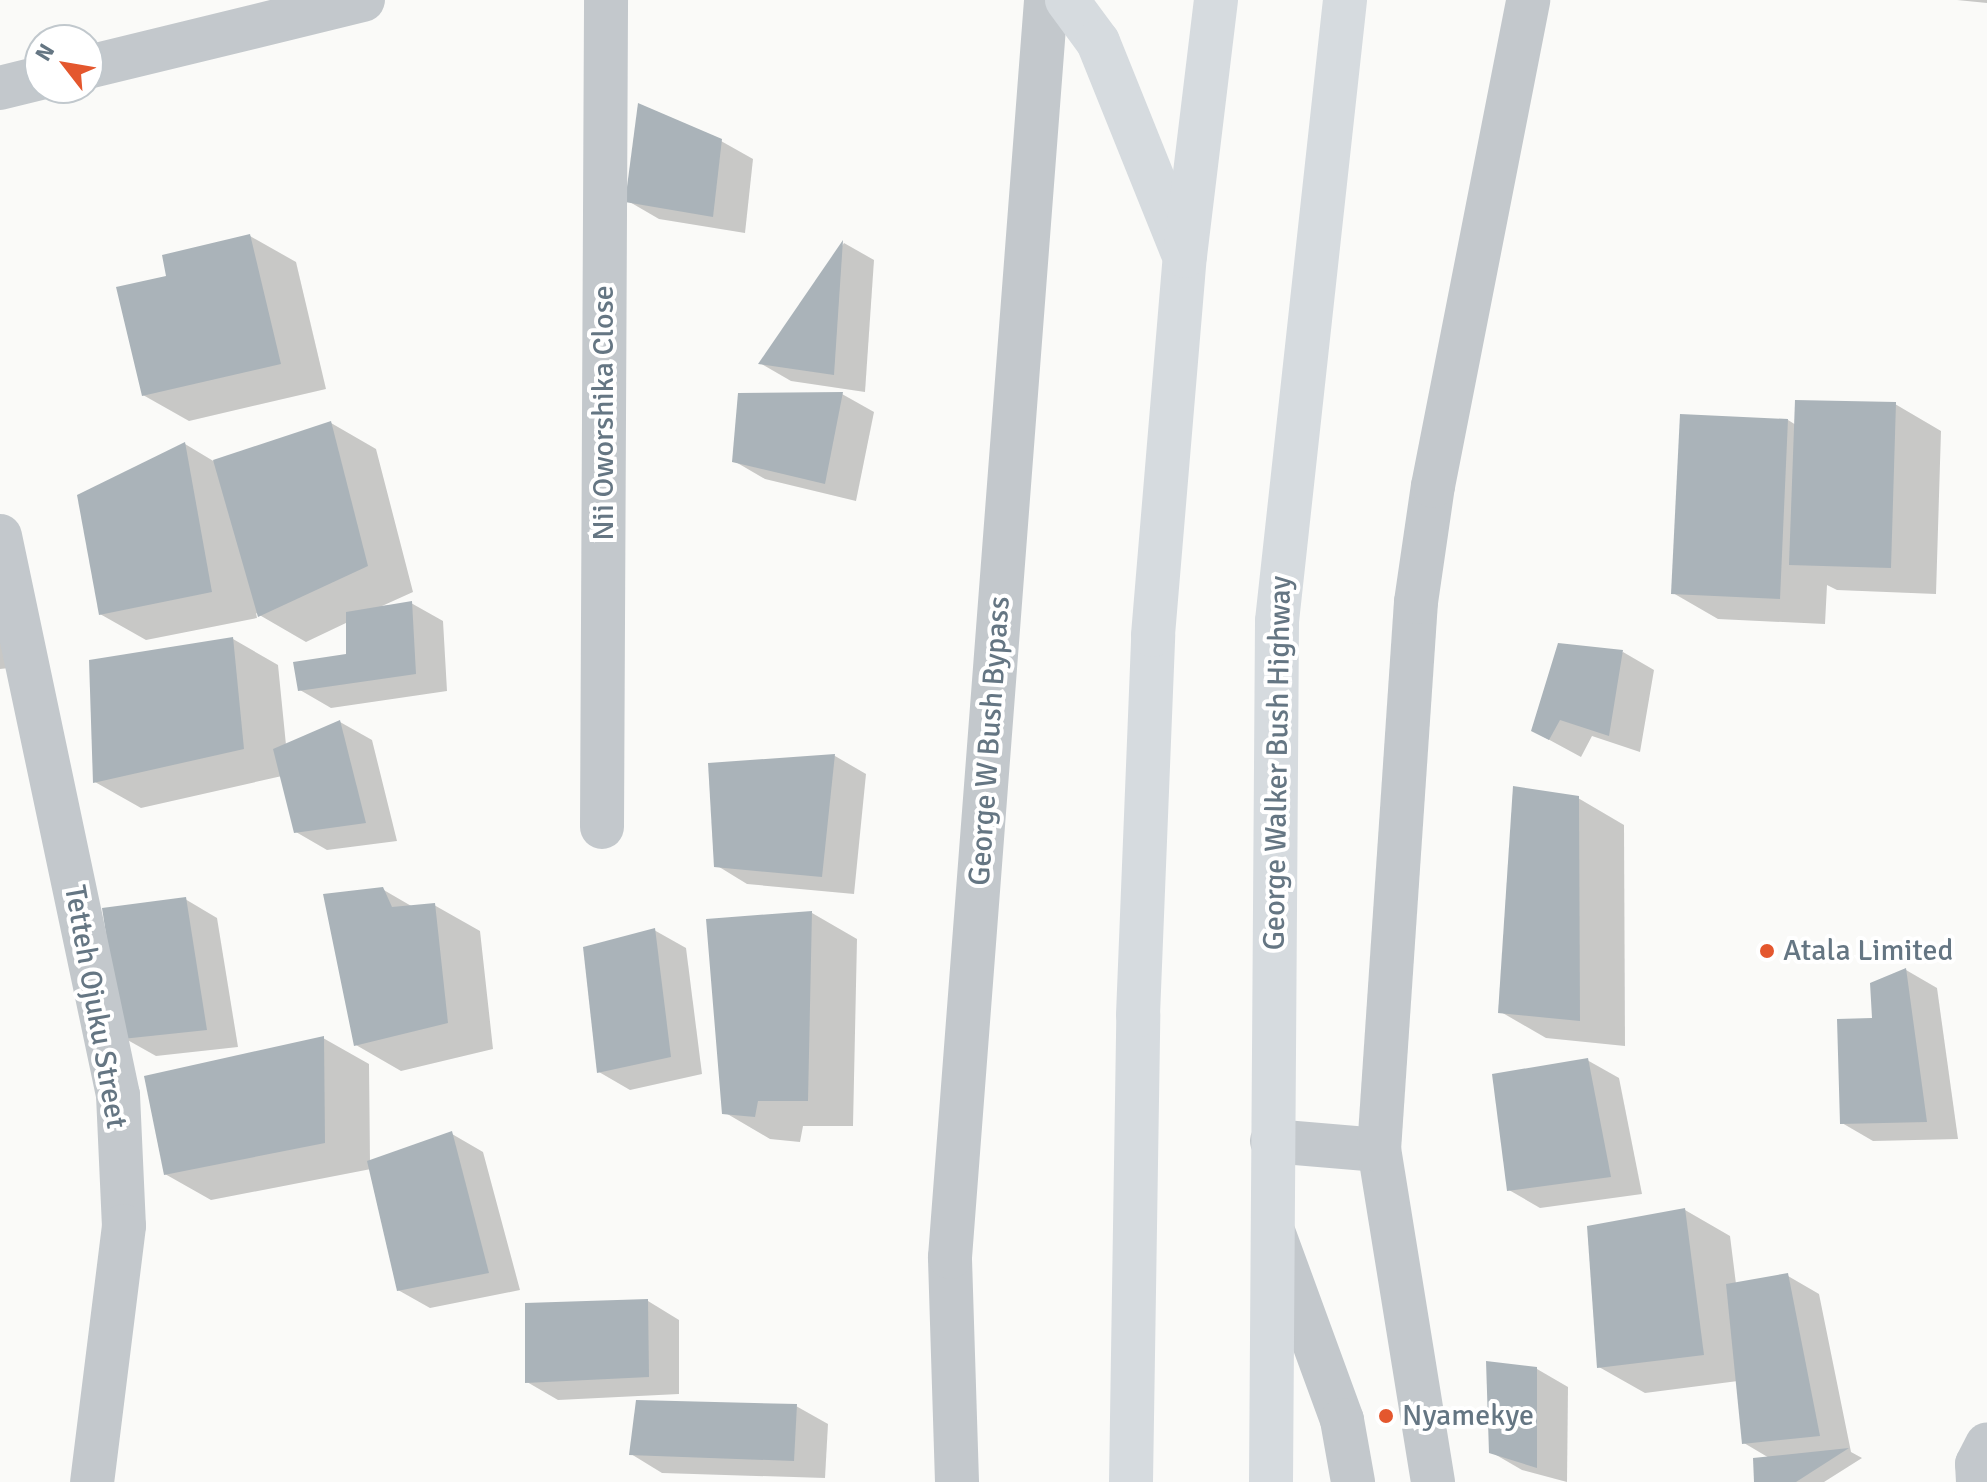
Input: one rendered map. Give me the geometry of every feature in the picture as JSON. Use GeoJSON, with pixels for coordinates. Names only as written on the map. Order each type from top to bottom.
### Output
{"type":"FeatureCollection","features":[{"type":"Feature","properties":{"kind":"highway"},"geometry":{"type":"LineString","coordinates":[[1067,0],[1098,42],[1185,256]]}},
{"type":"Feature","properties":{"kind":"highway"},"geometry":{"type":"LineString","coordinates":[[1131,1482],[1138,1015],[1152,667],[1185,256],[1216,0]]}},
{"type":"Feature","properties":{"kind":"highway","name":"George Walker Bush Highway"},"geometry":{"type":"LineString","coordinates":[[1271,1482],[1277,621],[1345,0]]}},
{"type":"Feature","properties":{"kind":"street"},"geometry":{"type":"LineString","coordinates":[[104,63],[363,0]]}},
{"type":"Feature","properties":{"kind":"street","name":"Nii Oworshika Close"},"geometry":{"type":"LineString","coordinates":[[602,827],[606,0]]}},
{"type":"Feature","properties":{"kind":"street","name":"George W Bush Bypass"},"geometry":{"type":"LineString","coordinates":[[957,1482],[950,1257],[1046,0]]}},
{"type":"Feature","properties":{"kind":"street"},"geometry":{"type":"LineString","coordinates":[[1433,1482],[1379,1150],[1416,602],[1433,486],[1528,0]]}},
{"type":"Feature","properties":{"kind":"street"},"geometry":{"type":"LineString","coordinates":[[0,88],[24,82]]}},
{"type":"Feature","properties":{"kind":"street","name":"Tetteh Ojuku Street"},"geometry":{"type":"LineString","coordinates":[[0,536],[118,1095],[124,1226],[92,1482]]}},
{"type":"Feature","properties":{"kind":"street"},"geometry":{"type":"LineString","coordinates":[[1272,1141],[1379,1150]]}},
{"type":"Feature","properties":{"kind":"street"},"geometry":{"type":"LineString","coordinates":[[1271,1228],[1342,1420],[1353,1482]]}},
{"type":"Feature","properties":{"kind":"street"},"geometry":{"type":"LineString","coordinates":[[1978,1482],[1977,1464],[1987,1444]]}},
{"type":"Feature","properties":{"kind":"building"},"geometry":{"type":"Polygon","coordinates":[[[638,103],[722,139],[713,217],[625,202],[638,103]]]}},
{"type":"Feature","properties":{"kind":"building"},"geometry":{"type":"Polygon","coordinates":[[[250,234],[281,364],[142,396],[116,287],[166,276],[162,255],[250,234]]]}},
{"type":"Feature","properties":{"kind":"building"},"geometry":{"type":"Polygon","coordinates":[[[843,240],[834,375],[758,364],[843,240]]]}},
{"type":"Feature","properties":{"kind":"building"},"geometry":{"type":"Polygon","coordinates":[[[843,392],[825,484],[732,462],[738,393],[843,392]]]}},
{"type":"Feature","properties":{"kind":"building"},"geometry":{"type":"Polygon","coordinates":[[[1795,400],[1896,402],[1891,568],[1789,565],[1795,400]]]}},
{"type":"Feature","properties":{"kind":"building"},"geometry":{"type":"Polygon","coordinates":[[[1680,414],[1788,419],[1780,599],[1671,594],[1680,414]]]}},
{"type":"Feature","properties":{"kind":"building"},"geometry":{"type":"Polygon","coordinates":[[[331,421],[368,566],[258,617],[213,460],[331,421]]]}},
{"type":"Feature","properties":{"kind":"building"},"geometry":{"type":"Polygon","coordinates":[[[185,442],[212,592],[99,615],[77,495],[185,442]]]}},
{"type":"Feature","properties":{"kind":"building"},"geometry":{"type":"Polygon","coordinates":[[[412,601],[416,674],[298,691],[293,662],[346,654],[346,612],[412,601]]]}},
{"type":"Feature","properties":{"kind":"building"},"geometry":{"type":"Polygon","coordinates":[[[233,637],[244,749],[93,783],[89,660],[233,637]]]}},
{"type":"Feature","properties":{"kind":"building"},"geometry":{"type":"Polygon","coordinates":[[[1558,643],[1623,650],[1609,736],[1560,720],[1549,740],[1531,731],[1558,643]]]}},
{"type":"Feature","properties":{"kind":"building"},"geometry":{"type":"Polygon","coordinates":[[[340,720],[366,823],[294,833],[273,749],[340,720]]]}},
{"type":"Feature","properties":{"kind":"building"},"geometry":{"type":"Polygon","coordinates":[[[835,754],[822,877],[714,867],[708,763],[835,754]]]}},
{"type":"Feature","properties":{"kind":"building"},"geometry":{"type":"Polygon","coordinates":[[[1513,786],[1579,796],[1580,1021],[1498,1013],[1513,786]]]}},
{"type":"Feature","properties":{"kind":"building"},"geometry":{"type":"Polygon","coordinates":[[[383,887],[392,907],[435,903],[448,1023],[354,1046],[323,894],[383,887]]]}},
{"type":"Feature","properties":{"kind":"building"},"geometry":{"type":"Polygon","coordinates":[[[186,897],[207,1030],[122,1039],[102,908],[186,897]]]}},
{"type":"Feature","properties":{"kind":"building"},"geometry":{"type":"Polygon","coordinates":[[[812,911],[808,1101],[758,1101],[755,1117],[722,1114],[706,919],[812,911]]]}},
{"type":"Feature","properties":{"kind":"building"},"geometry":{"type":"Polygon","coordinates":[[[655,928],[671,1057],[597,1073],[583,947],[655,928]]]}},
{"type":"Feature","properties":{"kind":"building"},"geometry":{"type":"Polygon","coordinates":[[[1906,968],[1927,1122],[1840,1124],[1837,1019],[1872,1018],[1870,983],[1906,968]]]}},
{"type":"Feature","properties":{"kind":"building"},"geometry":{"type":"Polygon","coordinates":[[[324,1036],[325,1143],[164,1175],[144,1076],[324,1036]]]}},
{"type":"Feature","properties":{"kind":"building"},"geometry":{"type":"Polygon","coordinates":[[[1588,1058],[1611,1177],[1507,1191],[1492,1074],[1588,1058]]]}},
{"type":"Feature","properties":{"kind":"building"},"geometry":{"type":"Polygon","coordinates":[[[452,1131],[489,1273],[397,1291],[367,1161],[452,1131]]]}},
{"type":"Feature","properties":{"kind":"building"},"geometry":{"type":"Polygon","coordinates":[[[1685,1208],[1704,1355],[1597,1368],[1587,1226],[1685,1208]]]}},
{"type":"Feature","properties":{"kind":"building"},"geometry":{"type":"Polygon","coordinates":[[[1788,1273],[1820,1436],[1742,1444],[1726,1284],[1788,1273]]]}},
{"type":"Feature","properties":{"kind":"building"},"geometry":{"type":"Polygon","coordinates":[[[648,1299],[649,1377],[525,1383],[525,1303],[648,1299]]]}},
{"type":"Feature","properties":{"kind":"building"},"geometry":{"type":"Polygon","coordinates":[[[1486,1361],[1537,1367],[1537,1468],[1489,1453],[1486,1361]]]}},
{"type":"Feature","properties":{"kind":"building"},"geometry":{"type":"Polygon","coordinates":[[[636,1400],[797,1404],[794,1461],[629,1455],[636,1400]]]}},
{"type":"Feature","properties":{"kind":"building"},"geometry":{"type":"Polygon","coordinates":[[[1849,1448],[1796,1482],[1754,1482],[1753,1458],[1849,1448]]]}},
{"type":"Feature","properties":{"kind":"place","name":"Atala Limited"},"geometry":{"type":"Point","coordinates":[1767,951]}},
{"type":"Feature","properties":{"kind":"place","name":"Nyamekye"},"geometry":{"type":"Point","coordinates":[1386,1416]}}]}
